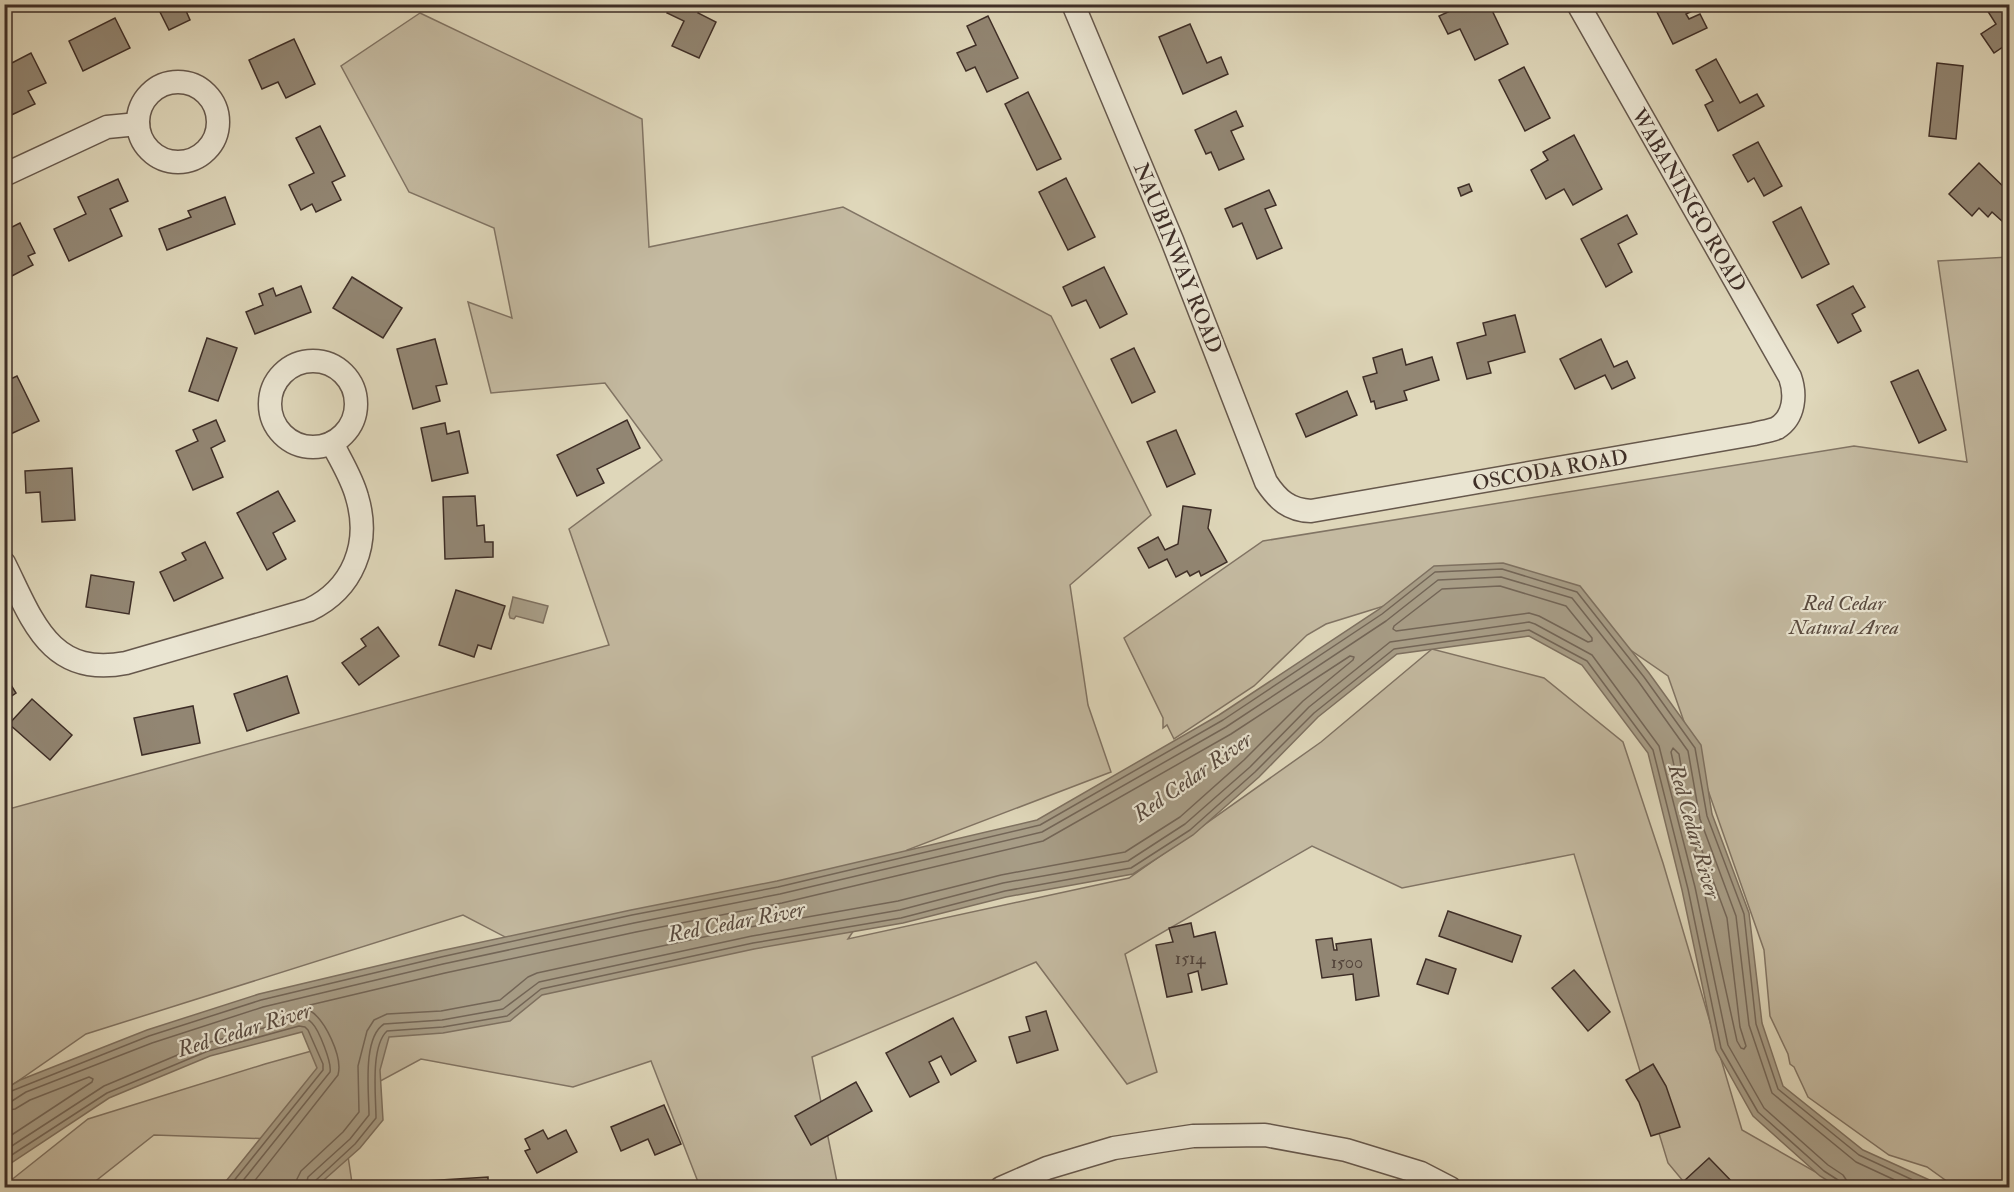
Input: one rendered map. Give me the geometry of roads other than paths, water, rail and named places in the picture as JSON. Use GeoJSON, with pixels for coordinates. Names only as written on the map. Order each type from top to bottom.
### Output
{"type":"FeatureCollection","features":[{"type":"Feature","properties":{"kind":"street","name":"NAUBINWAY ROAD"},"geometry":{"type":"LineString","coordinates":[[1073,4],[1172,240],[1266,482],[1275,495],[1288,506]]}},
{"type":"Feature","properties":{"kind":"street","name":"WABANINGO ROAD"},"geometry":{"type":"LineString","coordinates":[[1578,4],[1790,376],[1794,387],[1794,398]]}},
{"type":"Feature","properties":{"kind":"street"},"geometry":{"type":"LineString","coordinates":[[4,175],[107,127],[138,124]]}},
{"type":"Feature","properties":{"kind":"street","name":"OSCODA ROAD"},"geometry":{"type":"LineString","coordinates":[[1288,506],[1311,511],[1754,434],[1777,427],[1784,422],[1790,413],[1794,398]]}},
{"type":"Feature","properties":{"kind":"street"},"geometry":{"type":"LineString","coordinates":[[4,562],[40,634],[61,653],[75,660],[97,666],[126,663],[309,610],[329,599],[345,582],[355,562],[362,536],[357,498],[351,480],[332,443]]}},
{"type":"Feature","properties":{"kind":"street"},"geometry":{"type":"LineString","coordinates":[[1001,1188],[1047,1168],[1114,1148],[1193,1136],[1265,1135],[1346,1150],[1421,1173],[1450,1188]]}},
{"type":"Feature","properties":{"kind":"water","name":"Red Cedar River"},"geometry":{"type":"Polygon","coordinates":[[[1503,563],[1580,586],[1649,673],[1701,745],[1712,814],[1749,913],[1762,1023],[1783,1086],[1863,1150],[1945,1187],[1838,1187],[1820,1176],[1753,1116],[1716,1050],[1682,890],[1648,753],[1582,665],[1529,636],[1397,654],[1318,717],[1259,777],[1193,835],[1133,874],[1006,897],[903,923],[754,949],[542,995],[510,1021],[443,1033],[389,1037],[380,1070],[383,1120],[360,1148],[316,1187],[223,1188],[222,1186],[317,1068],[302,1032],[210,1056],[109,1098],[5,1167],[5,1089],[20,1080],[147,1030],[259,994],[440,951],[777,881],[1037,820],[1219,715],[1378,610],[1434,566],[1503,563]]]}},
{"type":"Feature","properties":{"kind":"water"},"geometry":{"type":"Polygon","coordinates":[[[513,597],[548,606],[543,623],[516,616],[514,619],[510,618],[513,597]]]}},
{"type":"Feature","properties":{"kind":"park label","name":"Red Cedar Natural Area"},"geometry":{"type":"Point","coordinates":[1844,615]}}]}
